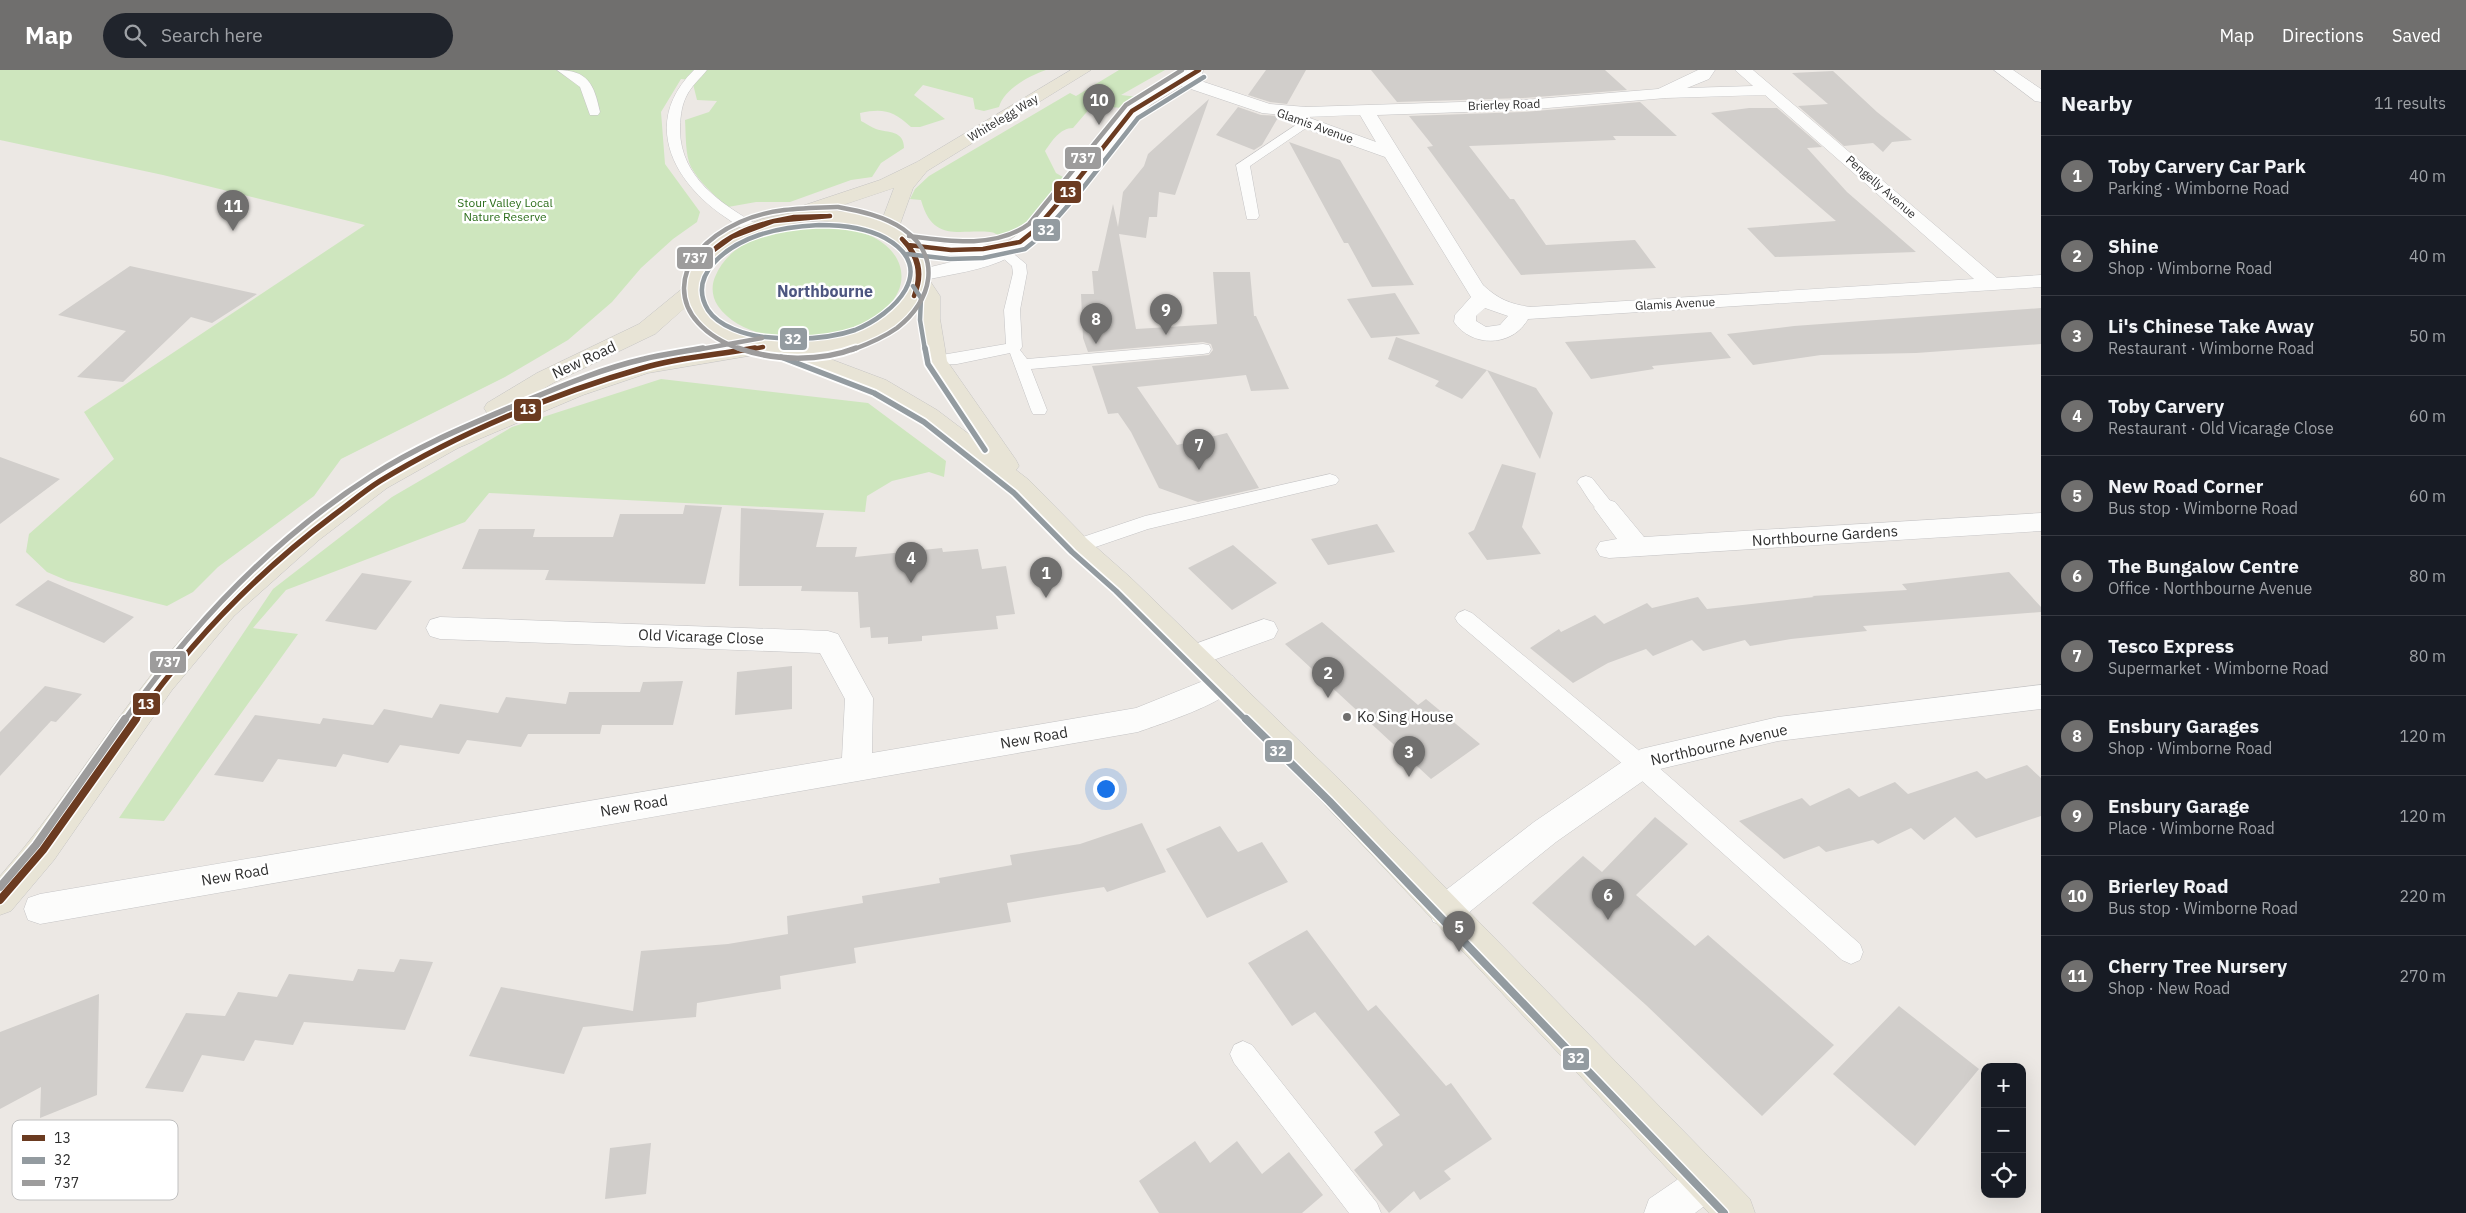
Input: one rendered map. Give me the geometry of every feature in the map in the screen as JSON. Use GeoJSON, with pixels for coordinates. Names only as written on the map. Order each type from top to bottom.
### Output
{"type":"FeatureCollection","features":[{"type":"Feature","properties":{"kind":"main road","name":"Whitelegg Way"},"geometry":{"type":"LineString","coordinates":[[779,219],[887,184],[923,166],[1083,70]]}},
{"type":"Feature","properties":{"kind":"main road","name":"Whitelegg Way"},"geometry":{"type":"LineString","coordinates":[[888,230],[904,187],[923,166]]}},
{"type":"Feature","properties":{"kind":"main road"},"geometry":{"type":"LineString","coordinates":[[1020,486],[936,361],[929,319],[930,296],[921,278],[915,254],[908,244],[888,230],[865,221],[837,216],[808,215],[779,219],[751,228],[726,240],[707,255],[695,273],[691,292],[697,310],[712,326],[734,339],[774,348],[878,385],[929,415],[1020,486],[1078,546],[1223,684],[1335,796],[1736,1213]]}},
{"type":"Feature","properties":{"kind":"main road"},"geometry":{"type":"LineString","coordinates":[[774,348],[812,348],[839,344],[865,335],[886,324],[904,311],[915,296],[921,278]]}},
{"type":"Feature","properties":{"kind":"main road","name":"New Road"},"geometry":{"type":"LineString","coordinates":[[450,442],[485,414],[545,378],[647,330],[691,292]]}},
{"type":"Feature","properties":{"kind":"main road","name":"New Road"},"geometry":{"type":"LineString","coordinates":[[0,900],[43,850],[162,682],[225,609],[310,533],[378,482],[450,442],[574,390],[645,367],[774,348]]}},
{"type":"Feature","properties":{"kind":"street"},"geometry":{"type":"LineString","coordinates":[[921,278],[1012,247],[1035,230],[1072,187],[1132,111],[1199,70]]}},
{"type":"Feature","properties":{"kind":"street","name":"Brierley Road"},"geometry":{"type":"LineString","coordinates":[[1180,80],[1268,109],[1306,112],[1523,105],[1661,94],[1703,74],[1707,70]]}},
{"type":"Feature","properties":{"kind":"street","name":"Pengelly Avenue"},"geometry":{"type":"LineString","coordinates":[[1744,70],[1993,285]]}},
{"type":"Feature","properties":{"kind":"street"},"geometry":{"type":"LineString","coordinates":[[2002,70],[2041,97]]}},
{"type":"Feature","properties":{"kind":"street"},"geometry":{"type":"LineString","coordinates":[[1661,94],[1769,90]]}},
{"type":"Feature","properties":{"kind":"street","name":"Glamis Avenue"},"geometry":{"type":"LineString","coordinates":[[1268,109],[1390,153]]}},
{"type":"Feature","properties":{"kind":"street","name":"Glamis Avenue"},"geometry":{"type":"LineString","coordinates":[[1365,109],[1390,153],[1475,288],[1493,305],[1506,311],[1521,312],[2041,281]]}},
{"type":"Feature","properties":{"kind":"street"},"geometry":{"type":"LineString","coordinates":[[908,244],[951,250],[1012,247]]}},
{"type":"Feature","properties":{"kind":"street"},"geometry":{"type":"LineString","coordinates":[[1483,297],[1466,315],[1466,322],[1476,332],[1492,334],[1502,332],[1513,326],[1521,312]]}},
{"type":"Feature","properties":{"kind":"street"},"geometry":{"type":"LineString","coordinates":[[1606,508],[1637,547]]}},
{"type":"Feature","properties":{"kind":"street","name":"Northbourne Gardens"},"geometry":{"type":"LineString","coordinates":[[1609,549],[2041,522]]}},
{"type":"Feature","properties":{"kind":"street","name":"Old Vicarage Close"},"geometry":{"type":"LineString","coordinates":[[440,628],[828,642],[859,698],[857,768]]}},
{"type":"Feature","properties":{"kind":"street"},"geometry":{"type":"LineString","coordinates":[[1194,656],[1264,630]]}},
{"type":"Feature","properties":{"kind":"street","name":"New Road"},"geometry":{"type":"LineString","coordinates":[[40,909],[1138,720],[1193,700],[1223,684]]}},
{"type":"Feature","properties":{"kind":"street","name":"Northbourne Avenue"},"geometry":{"type":"LineString","coordinates":[[1445,911],[1545,832],[1652,758],[1778,729],[2041,696]]}},
{"type":"Feature","properties":{"kind":"street"},"geometry":{"type":"LineString","coordinates":[[1663,1213],[1706,1182]]}},
{"type":"Feature","properties":{"kind":"lane"},"geometry":{"type":"LineString","coordinates":[[563,70],[580,76],[590,93],[594,112]]}},
{"type":"Feature","properties":{"kind":"lane"},"geometry":{"type":"LineString","coordinates":[[701,70],[691,80],[676,106],[675,149],[687,176],[725,212],[751,228]]}},
{"type":"Feature","properties":{"kind":"lane"},"geometry":{"type":"LineString","coordinates":[[1252,216],[1243,165],[1305,123]]}},
{"type":"Feature","properties":{"kind":"lane"},"geometry":{"type":"LineString","coordinates":[[1012,247],[1019,264],[1020,273],[1012,310],[1014,347],[1040,410]]}},
{"type":"Feature","properties":{"kind":"lane"},"geometry":{"type":"LineString","coordinates":[[936,361],[957,359],[1014,347]]}},
{"type":"Feature","properties":{"kind":"lane"},"geometry":{"type":"LineString","coordinates":[[1021,365],[1203,350]]}},
{"type":"Feature","properties":{"kind":"lane"},"geometry":{"type":"LineString","coordinates":[[1078,546],[1145,523],[1330,480]]}},
{"type":"Feature","properties":{"kind":"lane"},"geometry":{"type":"LineString","coordinates":[[1586,482],[1606,508]]}},
{"type":"Feature","properties":{"kind":"lane"},"geometry":{"type":"LineString","coordinates":[[1465,618],[1640,765],[1851,952]]}},
{"type":"Feature","properties":{"kind":"lane"},"geometry":{"type":"LineString","coordinates":[[1242,1054],[1367,1213]]}},
{"type":"Feature","properties":{"kind":"green space","name":"Stour Valley Local Nature Reserve"},"geometry":{"type":"Polygon","coordinates":[[[0,70],[1046,70],[1018,84],[1006,94],[999,107],[984,111],[975,109],[973,98],[923,85],[914,95],[945,119],[920,127],[911,127],[899,117],[888,112],[860,113],[861,121],[876,129],[898,135],[903,142],[904,148],[881,163],[872,177],[851,180],[790,202],[756,202],[728,207],[698,178],[691,167],[687,151],[685,120],[709,112],[717,101],[697,100],[692,80],[681,79],[661,112],[665,164],[700,212],[697,222],[673,239],[641,268],[612,302],[568,340],[505,377],[341,459],[314,496],[218,567],[193,592],[167,606],[68,581],[47,572],[26,552],[29,534],[114,459],[84,412],[365,225],[163,175],[0,140],[0,70]]]}},
{"type":"Feature","properties":{"kind":"green space"},"geometry":{"type":"Polygon","coordinates":[[[1119,70],[1165,70],[1121,95],[1138,97],[1140,100],[1133,105],[1122,108],[1091,107],[1073,128],[1064,130],[1054,139],[1045,151],[1056,173],[1068,180],[1047,209],[1036,214],[1026,223],[1030,230],[1012,237],[1001,236],[991,232],[948,231],[932,223],[926,214],[921,200],[910,199],[915,189],[929,176],[1070,93],[1076,96],[1119,70]]]}},
{"type":"Feature","properties":{"kind":"green space"},"geometry":{"type":"Polygon","coordinates":[[[825,226],[856,231],[873,237],[891,251],[901,269],[901,278],[900,288],[895,298],[887,307],[870,319],[849,329],[826,335],[801,338],[776,336],[753,331],[733,321],[718,306],[713,296],[715,277],[723,263],[733,252],[761,236],[794,229],[825,226]]]}},
{"type":"Feature","properties":{"kind":"green space"},"geometry":{"type":"Polygon","coordinates":[[[661,379],[868,403],[946,461],[944,477],[929,472],[892,481],[867,496],[865,512],[489,493],[465,522],[286,590],[253,628],[298,634],[164,821],[119,818],[273,589],[392,497],[512,427],[661,379]]]}},
{"type":"Feature","properties":{"kind":"building"},"geometry":{"type":"Polygon","coordinates":[[[1266,70],[1306,70],[1287,104],[1270,102],[1248,95],[1266,70]]]}},
{"type":"Feature","properties":{"kind":"building"},"geometry":{"type":"Polygon","coordinates":[[[1371,70],[1605,70],[1627,90],[1523,98],[1397,102],[1371,70]]]}},
{"type":"Feature","properties":{"kind":"building"},"geometry":{"type":"Polygon","coordinates":[[[1833,71],[1877,112],[1912,140],[1892,142],[1883,152],[1873,143],[1844,146],[1798,106],[1828,104],[1792,73],[1833,71]]]}},
{"type":"Feature","properties":{"kind":"building"},"geometry":{"type":"Polygon","coordinates":[[[1209,99],[1175,195],[1159,192],[1157,217],[1149,217],[1146,238],[1119,234],[1136,329],[1217,324],[1213,272],[1250,272],[1254,316],[1256,316],[1289,389],[1251,391],[1246,375],[1137,387],[1177,445],[1227,433],[1259,488],[1198,502],[1159,488],[1131,432],[1118,413],[1108,414],[1092,366],[1209,355],[1213,350],[1211,344],[1203,342],[1088,352],[1083,338],[1081,294],[1094,294],[1092,271],[1098,271],[1113,204],[1118,227],[1123,192],[1144,166],[1148,154],[1209,99]]]}},
{"type":"Feature","properties":{"kind":"building"},"geometry":{"type":"Polygon","coordinates":[[[1640,102],[1677,136],[1613,136],[1616,140],[1469,146],[1510,199],[1514,199],[1546,245],[1635,240],[1656,268],[1521,275],[1427,147],[1433,146],[1409,116],[1523,112],[1640,102]]]}},
{"type":"Feature","properties":{"kind":"building"},"geometry":{"type":"Polygon","coordinates":[[[1238,107],[1261,115],[1279,116],[1262,145],[1254,150],[1216,135],[1238,107]]]}},
{"type":"Feature","properties":{"kind":"building"},"geometry":{"type":"Polygon","coordinates":[[[1749,108],[1777,108],[1822,147],[1807,148],[1847,192],[1916,252],[1775,257],[1747,228],[1836,221],[1711,113],[1749,108]]]}},
{"type":"Feature","properties":{"kind":"building"},"geometry":{"type":"Polygon","coordinates":[[[1289,142],[1340,160],[1414,285],[1372,287],[1348,243],[1344,243],[1289,142]]]}},
{"type":"Feature","properties":{"kind":"building"},"geometry":{"type":"Polygon","coordinates":[[[130,266],[257,294],[212,323],[191,317],[123,382],[77,377],[126,331],[58,315],[130,266]]]}},
{"type":"Feature","properties":{"kind":"building"},"geometry":{"type":"Polygon","coordinates":[[[1395,293],[1420,334],[1371,338],[1347,299],[1395,293]]]}},
{"type":"Feature","properties":{"kind":"building"},"geometry":{"type":"Polygon","coordinates":[[[2041,308],[2041,344],[1916,353],[1821,355],[1753,365],[1727,334],[1794,326],[2041,308]]]}},
{"type":"Feature","properties":{"kind":"building"},"geometry":{"type":"Polygon","coordinates":[[[1711,332],[1731,358],[1652,366],[1654,369],[1591,379],[1565,342],[1711,332]]]}},
{"type":"Feature","properties":{"kind":"building"},"geometry":{"type":"Polygon","coordinates":[[[1396,337],[1487,370],[1462,399],[1435,386],[1439,381],[1388,359],[1396,337]]]}},
{"type":"Feature","properties":{"kind":"building"},"geometry":{"type":"Polygon","coordinates":[[[1487,370],[1536,388],[1553,413],[1540,459],[1487,370]]]}},
{"type":"Feature","properties":{"kind":"building"},"geometry":{"type":"Polygon","coordinates":[[[0,457],[60,479],[0,524],[0,457]]]}},
{"type":"Feature","properties":{"kind":"building"},"geometry":{"type":"Polygon","coordinates":[[[1502,464],[1536,473],[1522,527],[1541,554],[1487,560],[1468,533],[1474,530],[1502,464]]]}},
{"type":"Feature","properties":{"kind":"building"},"geometry":{"type":"Polygon","coordinates":[[[685,505],[722,507],[705,584],[545,580],[549,570],[462,569],[479,529],[535,529],[533,537],[613,537],[620,514],[683,514],[685,505]]]}},
{"type":"Feature","properties":{"kind":"building"},"geometry":{"type":"Polygon","coordinates":[[[741,508],[824,513],[816,547],[857,547],[855,557],[942,548],[943,552],[978,549],[982,569],[1006,566],[1015,614],[996,616],[998,629],[922,636],[922,641],[888,644],[888,637],[871,638],[870,627],[860,628],[858,592],[801,591],[802,586],[739,586],[741,508]]]}},
{"type":"Feature","properties":{"kind":"building"},"geometry":{"type":"Polygon","coordinates":[[[1377,524],[1395,552],[1328,565],[1311,539],[1377,524]]]}},
{"type":"Feature","properties":{"kind":"building"},"geometry":{"type":"Polygon","coordinates":[[[1233,545],[1277,583],[1232,610],[1188,568],[1233,545]]]}},
{"type":"Feature","properties":{"kind":"building"},"geometry":{"type":"Polygon","coordinates":[[[2009,572],[2041,607],[2041,612],[1863,626],[1867,631],[1791,639],[1750,646],[1745,640],[1703,651],[1692,640],[1653,656],[1646,649],[1608,663],[1573,683],[1530,648],[1559,629],[1561,632],[1595,615],[1604,624],[1647,603],[1652,608],[1698,597],[1707,609],[1814,597],[1812,596],[1907,590],[1902,584],[2009,572]]]}},
{"type":"Feature","properties":{"kind":"building"},"geometry":{"type":"Polygon","coordinates":[[[362,573],[412,581],[376,630],[325,621],[362,573]]]}},
{"type":"Feature","properties":{"kind":"building"},"geometry":{"type":"Polygon","coordinates":[[[48,580],[134,617],[104,643],[15,605],[48,580]]]}},
{"type":"Feature","properties":{"kind":"building"},"geometry":{"type":"Polygon","coordinates":[[[1322,622],[1418,705],[1426,699],[1480,744],[1431,779],[1285,644],[1322,622]]]}},
{"type":"Feature","properties":{"kind":"building"},"geometry":{"type":"Polygon","coordinates":[[[792,666],[792,709],[735,715],[737,672],[792,666]]]}},
{"type":"Feature","properties":{"kind":"building"},"geometry":{"type":"Polygon","coordinates":[[[683,681],[673,725],[602,725],[600,734],[528,734],[521,747],[467,740],[459,754],[400,745],[388,763],[343,754],[336,767],[278,759],[263,782],[214,775],[255,715],[320,724],[323,718],[373,725],[384,709],[432,718],[440,704],[498,713],[506,697],[566,704],[569,692],[640,692],[643,682],[683,681]]]}},
{"type":"Feature","properties":{"kind":"building"},"geometry":{"type":"Polygon","coordinates":[[[45,686],[82,694],[56,722],[51,721],[0,776],[0,732],[45,686]]]}},
{"type":"Feature","properties":{"kind":"building"},"geometry":{"type":"Polygon","coordinates":[[[2027,765],[2041,778],[2041,816],[1976,838],[1955,817],[1924,840],[1911,828],[1878,844],[1873,840],[1826,852],[1819,846],[1784,859],[1739,821],[1802,798],[1810,806],[1849,788],[1859,797],[1895,782],[1908,794],[1977,771],[1986,779],[2027,765]]]}},
{"type":"Feature","properties":{"kind":"building"},"geometry":{"type":"Polygon","coordinates":[[[1655,817],[1688,844],[1636,895],[1695,946],[1708,935],[1834,1045],[1762,1116],[1646,1005],[1532,903],[1583,856],[1602,872],[1655,817]]]}},
{"type":"Feature","properties":{"kind":"building"},"geometry":{"type":"Polygon","coordinates":[[[1142,823],[1166,872],[1107,892],[1104,887],[1007,903],[1011,922],[854,948],[856,963],[780,976],[781,989],[697,1003],[696,1017],[583,1027],[564,1074],[469,1056],[501,987],[633,1011],[641,951],[728,944],[788,934],[787,916],[863,903],[862,896],[940,883],[939,878],[1012,865],[1010,855],[1080,844],[1142,823]]]}},
{"type":"Feature","properties":{"kind":"building"},"geometry":{"type":"Polygon","coordinates":[[[1220,826],[1238,852],[1262,842],[1288,882],[1207,918],[1166,849],[1220,826]]]}},
{"type":"Feature","properties":{"kind":"building"},"geometry":{"type":"Polygon","coordinates":[[[1307,930],[1368,1011],[1376,1005],[1446,1086],[1451,1083],[1492,1139],[1444,1171],[1451,1179],[1420,1200],[1414,1191],[1389,1213],[1354,1170],[1383,1145],[1374,1132],[1400,1115],[1315,1012],[1292,1026],[1248,963],[1307,930]]]}},
{"type":"Feature","properties":{"kind":"building"},"geometry":{"type":"Polygon","coordinates":[[[400,959],[433,962],[405,1030],[304,1022],[293,1045],[255,1040],[244,1061],[202,1055],[183,1092],[145,1088],[186,1013],[225,1016],[238,992],[277,997],[289,974],[353,981],[358,969],[394,972],[400,959]]]}},
{"type":"Feature","properties":{"kind":"building"},"geometry":{"type":"Polygon","coordinates":[[[99,994],[97,1095],[40,1118],[41,1087],[0,1109],[0,1032],[99,994]]]}},
{"type":"Feature","properties":{"kind":"building"},"geometry":{"type":"Polygon","coordinates":[[[1899,1006],[1979,1069],[1915,1146],[1833,1074],[1899,1006]]]}},
{"type":"Feature","properties":{"kind":"building"},"geometry":{"type":"Polygon","coordinates":[[[1195,1141],[1210,1163],[1237,1141],[1262,1174],[1289,1152],[1323,1195],[1302,1213],[1159,1213],[1139,1181],[1195,1141]]]}},
{"type":"Feature","properties":{"kind":"building"},"geometry":{"type":"Polygon","coordinates":[[[651,1143],[646,1194],[605,1199],[610,1148],[651,1143]]]}},
{"type":"Feature","properties":{"kind":"transit line","name":"737"},"geometry":{"type":"LineString","coordinates":[[909,236],[951,241],[982,240],[1016,234],[1029,224],[1126,105],[1182,70]]}},
{"type":"Feature","properties":{"kind":"transit line","name":"13"},"geometry":{"type":"LineString","coordinates":[[908,245],[951,250],[983,249],[1020,242],[1035,230],[1072,187],[1132,111],[1199,70]]}},
{"type":"Feature","properties":{"kind":"transit line","name":"32"},"geometry":{"type":"LineString","coordinates":[[907,254],[950,259],[983,258],[1025,249],[1041,236],[1079,193],[1138,118],[1204,77]]}},
{"type":"Feature","properties":{"kind":"transit line","name":"737"},"geometry":{"type":"LineString","coordinates":[[837,207],[799,208],[760,215],[741,221],[709,241],[692,262],[685,279],[685,298],[697,324],[719,341],[748,352],[799,358],[826,356],[852,350],[876,340],[898,327],[915,310],[922,299],[929,281],[929,268],[921,248],[913,237],[891,222],[865,213],[838,207]]}},
{"type":"Feature","properties":{"kind":"transit line","name":"13"},"geometry":{"type":"LineString","coordinates":[[774,221],[794,217],[830,216]]}},
{"type":"Feature","properties":{"kind":"transit line","name":"13"},"geometry":{"type":"LineString","coordinates":[[774,221],[830,216]]}},
{"type":"Feature","properties":{"kind":"transit line","name":"13"},"geometry":{"type":"LineString","coordinates":[[710,253],[731,236],[774,221]]}},
{"type":"Feature","properties":{"kind":"transit line","name":"13"},"geometry":{"type":"LineString","coordinates":[[710,253],[732,237],[774,221]]}},
{"type":"Feature","properties":{"kind":"transit line","name":"32"},"geometry":{"type":"LineString","coordinates":[[819,225],[864,230],[886,238],[895,245],[907,259],[910,271],[907,290],[899,301],[878,318],[854,330],[822,338],[781,339],[739,331],[722,323],[709,311],[702,296],[703,281],[709,268],[720,257],[745,240],[759,235],[789,228],[819,225]]}},
{"type":"Feature","properties":{"kind":"transit line","name":"13"},"geometry":{"type":"LineString","coordinates":[[902,239],[913,251],[919,266],[919,281],[914,296]]}},
{"type":"Feature","properties":{"kind":"transit line","name":"13"},"geometry":{"type":"LineString","coordinates":[[902,239],[908,245],[918,266],[919,273],[914,296]]}},
{"type":"Feature","properties":{"kind":"transit line","name":"32"},"geometry":{"type":"LineString","coordinates":[[913,286],[921,298],[920,320],[928,364],[985,450]]}},
{"type":"Feature","properties":{"kind":"transit line","name":"737"},"geometry":{"type":"LineString","coordinates":[[0,887],[36,845],[155,677],[218,603],[304,526],[373,475],[447,434],[572,382],[643,359],[762,338]]}},
{"type":"Feature","properties":{"kind":"transit line","name":"13"},"geometry":{"type":"LineString","coordinates":[[0,900],[43,850],[162,682],[225,609],[310,533],[378,482],[450,442],[575,390],[645,367],[763,347]]}},
{"type":"Feature","properties":{"kind":"transit line","name":"32"},"geometry":{"type":"LineString","coordinates":[[781,357],[874,393],[924,422],[1014,493],[1072,552],[1116,591],[1329,801],[1724,1213]]}},
{"type":"Feature","properties":{"kind":"place","name":"Brierley Road"},"geometry":{"type":"Point","coordinates":[1099,125]}},
{"type":"Feature","properties":{"kind":"place","name":"Cherry Tree Nursery"},"geometry":{"type":"Point","coordinates":[233,231]}},
{"type":"Feature","properties":{"kind":"place","name":"Ensbury Garage"},"geometry":{"type":"Point","coordinates":[1166,335]}},
{"type":"Feature","properties":{"kind":"place","name":"Ensbury Garages"},"geometry":{"type":"Point","coordinates":[1096,344]}},
{"type":"Feature","properties":{"kind":"place","name":"Tesco Express"},"geometry":{"type":"Point","coordinates":[1199,470]}},
{"type":"Feature","properties":{"kind":"place","name":"Toby Carvery"},"geometry":{"type":"Point","coordinates":[911,583]}},
{"type":"Feature","properties":{"kind":"place","name":"Toby Carvery Car Park"},"geometry":{"type":"Point","coordinates":[1046,598]}},
{"type":"Feature","properties":{"kind":"place","name":"Shine"},"geometry":{"type":"Point","coordinates":[1328,698]}},
{"type":"Feature","properties":{"kind":"place","name":"Ko Sing House"},"geometry":{"type":"Point","coordinates":[1347,717]}},
{"type":"Feature","properties":{"kind":"place","name":"Li's Chinese Take Away"},"geometry":{"type":"Point","coordinates":[1409,777]}},
{"type":"Feature","properties":{"kind":"place","name":"The Bungalow Centre"},"geometry":{"type":"Point","coordinates":[1608,920]}},
{"type":"Feature","properties":{"kind":"place","name":"New Road Corner"},"geometry":{"type":"Point","coordinates":[1459,952]}},
{"type":"Feature","properties":{"kind":"district","name":"Northbourne"},"geometry":{"type":"Point","coordinates":[825,291]}}]}
